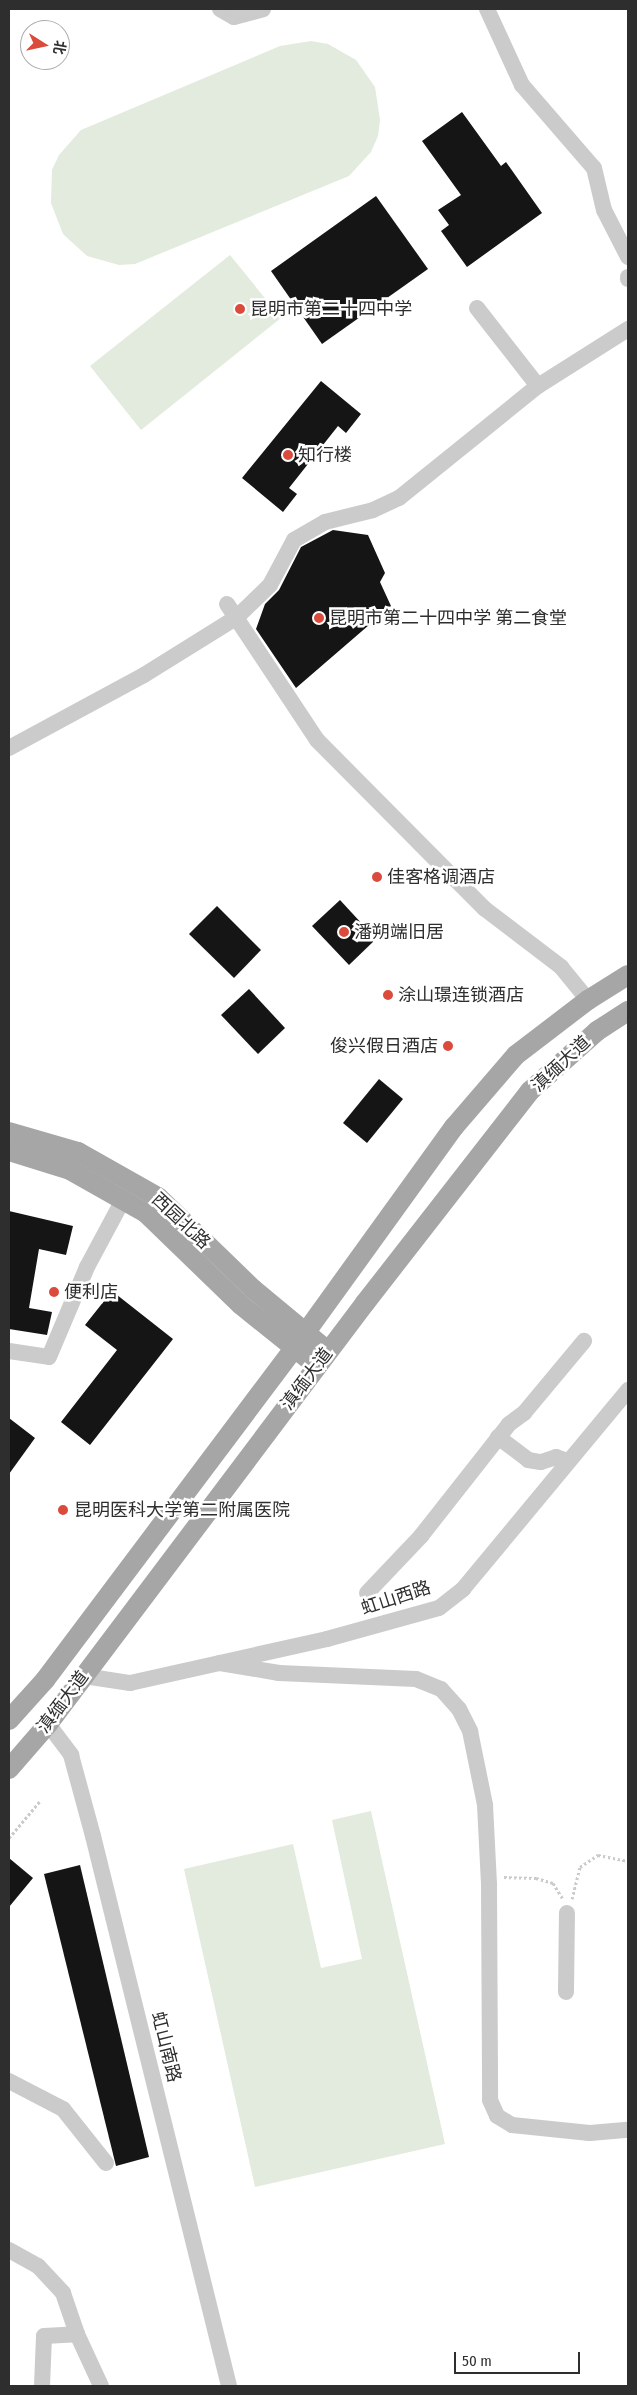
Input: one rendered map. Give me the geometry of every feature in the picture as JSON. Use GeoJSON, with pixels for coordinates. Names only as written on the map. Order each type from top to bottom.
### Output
{"type":"FeatureCollection","features":[{"type":"Feature","properties":{"kind":"main road","name":"滇缅大道"},"geometry":{"type":"LineString","coordinates":[[9,1720],[44,1680],[300,1340],[454,1127],[516,1056],[588,1000],[628,976]]}},
{"type":"Feature","properties":{"kind":"main road","name":"滇缅大道"},"geometry":{"type":"LineString","coordinates":[[9,1769],[48,1724],[323,1359],[530,1091],[597,1031],[628,1011]]}},
{"type":"Feature","properties":{"kind":"main road","name":"西园北路"},"geometry":{"type":"LineString","coordinates":[[9,1132],[78,1152],[150,1191],[252,1289],[300,1340],[323,1359]]}},
{"type":"Feature","properties":{"kind":"main road","name":"西园北路"},"geometry":{"type":"LineString","coordinates":[[9,1151],[70,1170],[124,1198],[146,1213],[241,1305],[300,1340]]}},
{"type":"Feature","properties":{"kind":"street"},"geometry":{"type":"LineString","coordinates":[[220,9],[234,17],[263,9]]}},
{"type":"Feature","properties":{"kind":"street"},"geometry":{"type":"LineString","coordinates":[[487,9],[522,85],[594,168],[604,210],[628,257]]}},
{"type":"Feature","properties":{"kind":"street"},"geometry":{"type":"LineString","coordinates":[[477,308],[538,386]]}},
{"type":"Feature","properties":{"kind":"street"},"geometry":{"type":"LineString","coordinates":[[9,748],[144,675],[237,617],[270,585],[294,540],[325,522],[373,510],[399,498],[538,386],[628,329]]}},
{"type":"Feature","properties":{"kind":"street"},"geometry":{"type":"LineString","coordinates":[[228,604],[291,706],[323,747],[485,909],[561,968],[588,1000]]}},
{"type":"Feature","properties":{"kind":"street"},"geometry":{"type":"LineString","coordinates":[[9,1351],[49,1357],[87,1267],[124,1198]]}},
{"type":"Feature","properties":{"kind":"street"},"geometry":{"type":"LineString","coordinates":[[367,1593],[421,1536],[498,1437],[524,1413],[584,1341]]}},
{"type":"Feature","properties":{"kind":"street","name":"虹山西路"},"geometry":{"type":"LineString","coordinates":[[84,1676],[130,1683],[220,1664],[439,1608],[463,1589],[628,1390]]}},
{"type":"Feature","properties":{"kind":"street"},"geometry":{"type":"LineString","coordinates":[[498,1437],[528,1460],[541,1462],[556,1457],[568,1461]]}},
{"type":"Feature","properties":{"kind":"street"},"geometry":{"type":"LineString","coordinates":[[220,1664],[279,1673],[402,1677],[441,1689],[459,1708],[470,1731],[485,1805],[489,1878],[490,2100],[497,2116],[512,2125],[590,2133],[628,2130]]}},
{"type":"Feature","properties":{"kind":"street","name":"虹山南路"},"geometry":{"type":"LineString","coordinates":[[48,1724],[71,1755],[94,1836],[229,2386]]}},
{"type":"Feature","properties":{"kind":"street"},"geometry":{"type":"LineString","coordinates":[[566,1992],[567,1912]]}},
{"type":"Feature","properties":{"kind":"street"},"geometry":{"type":"LineString","coordinates":[[9,2081],[63,2110],[106,2163]]}},
{"type":"Feature","properties":{"kind":"street"},"geometry":{"type":"LineString","coordinates":[[9,2250],[38,2266],[63,2293],[78,2334],[101,2386]]}},
{"type":"Feature","properties":{"kind":"street"},"geometry":{"type":"LineString","coordinates":[[42,2386],[44,2336],[78,2334]]}},
{"type":"Feature","properties":{"kind":"path"},"geometry":{"type":"LineString","coordinates":[[9,1838],[40,1801]]}},
{"type":"Feature","properties":{"kind":"path"},"geometry":{"type":"LineString","coordinates":[[567,1912],[580,1867],[598,1855],[628,1860]]}},
{"type":"Feature","properties":{"kind":"path"},"geometry":{"type":"LineString","coordinates":[[489,1878],[536,1878],[553,1883],[567,1912]]}},
{"type":"Feature","properties":{"kind":"shaded area"},"geometry":{"type":"Polygon","coordinates":[[[311,41],[328,44],[356,60],[375,87],[380,120],[378,136],[371,152],[349,176],[135,264],[119,265],[87,256],[63,234],[51,203],[52,170],[59,155],[81,130],[280,46],[311,41]]]}},
{"type":"Feature","properties":{"kind":"shaded area"},"geometry":{"type":"Polygon","coordinates":[[[230,255],[281,318],[141,430],[90,366],[230,255]]]}},
{"type":"Feature","properties":{"kind":"shaded area"},"geometry":{"type":"Polygon","coordinates":[[[371,1811],[445,2144],[255,2187],[184,1869],[293,1844],[321,1968],[362,1959],[332,1820],[371,1811]]]}},
{"type":"Feature","properties":{"kind":"building"},"geometry":{"type":"Polygon","coordinates":[[[462,112],[501,166],[506,162],[542,213],[467,267],[441,231],[449,225],[438,210],[461,195],[422,141],[462,112]]]}},
{"type":"Feature","properties":{"kind":"building"},"geometry":{"type":"Polygon","coordinates":[[[376,196],[428,269],[322,344],[271,271],[376,196]]]}},
{"type":"Feature","properties":{"kind":"building","name":"知行楼"},"geometry":{"type":"Polygon","coordinates":[[[321,381],[361,414],[346,433],[338,426],[289,488],[297,494],[283,512],[242,478],[321,381]]]}},
{"type":"Feature","properties":{"kind":"building","name":"昆明市第二十四中学 第二食堂"},"geometry":{"type":"Polygon","coordinates":[[[333,530],[368,535],[385,573],[380,582],[391,606],[296,688],[256,629],[265,604],[279,590],[301,547],[333,530]]]}},
{"type":"Feature","properties":{"kind":"building","name":"潘朔端旧居"},"geometry":{"type":"Polygon","coordinates":[[[340,900],[376,939],[349,965],[312,926],[340,900]]]}},
{"type":"Feature","properties":{"kind":"building"},"geometry":{"type":"Polygon","coordinates":[[[217,906],[261,950],[234,978],[189,934],[217,906]]]}},
{"type":"Feature","properties":{"kind":"building"},"geometry":{"type":"Polygon","coordinates":[[[249,989],[285,1028],[258,1054],[221,1015],[249,989]]]}},
{"type":"Feature","properties":{"kind":"building"},"geometry":{"type":"Polygon","coordinates":[[[379,1079],[403,1099],[367,1143],[343,1123],[379,1079]]]}},
{"type":"Feature","properties":{"kind":"building"},"geometry":{"type":"Polygon","coordinates":[[[9,1211],[73,1226],[66,1255],[39,1249],[29,1308],[52,1312],[47,1335],[9,1329],[9,1211]]]}},
{"type":"Feature","properties":{"kind":"building"},"geometry":{"type":"Polygon","coordinates":[[[112,1291],[173,1339],[90,1445],[61,1422],[117,1350],[85,1325],[112,1291]]]}},
{"type":"Feature","properties":{"kind":"building"},"geometry":{"type":"Polygon","coordinates":[[[9,1418],[35,1438],[9,1474],[9,1418]]]}},
{"type":"Feature","properties":{"kind":"building"},"geometry":{"type":"Polygon","coordinates":[[[9,1858],[33,1878],[9,1907],[9,1858]]]}},
{"type":"Feature","properties":{"kind":"building"},"geometry":{"type":"Polygon","coordinates":[[[80,1865],[149,2157],[116,2166],[44,1874],[80,1865]]]}},
{"type":"Feature","properties":{"kind":"place","name":"昆明市第二十四中学"},"geometry":{"type":"Point","coordinates":[240,309]}},
{"type":"Feature","properties":{"kind":"place","name":"知行楼"},"geometry":{"type":"Point","coordinates":[288,455]}},
{"type":"Feature","properties":{"kind":"place","name":"昆明市第二十四中学 第二食堂"},"geometry":{"type":"Point","coordinates":[319,618]}},
{"type":"Feature","properties":{"kind":"place","name":"佳客格调酒店"},"geometry":{"type":"Point","coordinates":[377,877]}},
{"type":"Feature","properties":{"kind":"place","name":"潘朔端旧居"},"geometry":{"type":"Point","coordinates":[344,932]}},
{"type":"Feature","properties":{"kind":"place","name":"涂山璟连锁酒店"},"geometry":{"type":"Point","coordinates":[388,995]}},
{"type":"Feature","properties":{"kind":"place","name":"俊兴假日酒店"},"geometry":{"type":"Point","coordinates":[448,1046]}},
{"type":"Feature","properties":{"kind":"place","name":"便利店"},"geometry":{"type":"Point","coordinates":[54,1292]}},
{"type":"Feature","properties":{"kind":"place","name":"昆明医科大学第二附属医院"},"geometry":{"type":"Point","coordinates":[63,1510]}}]}
